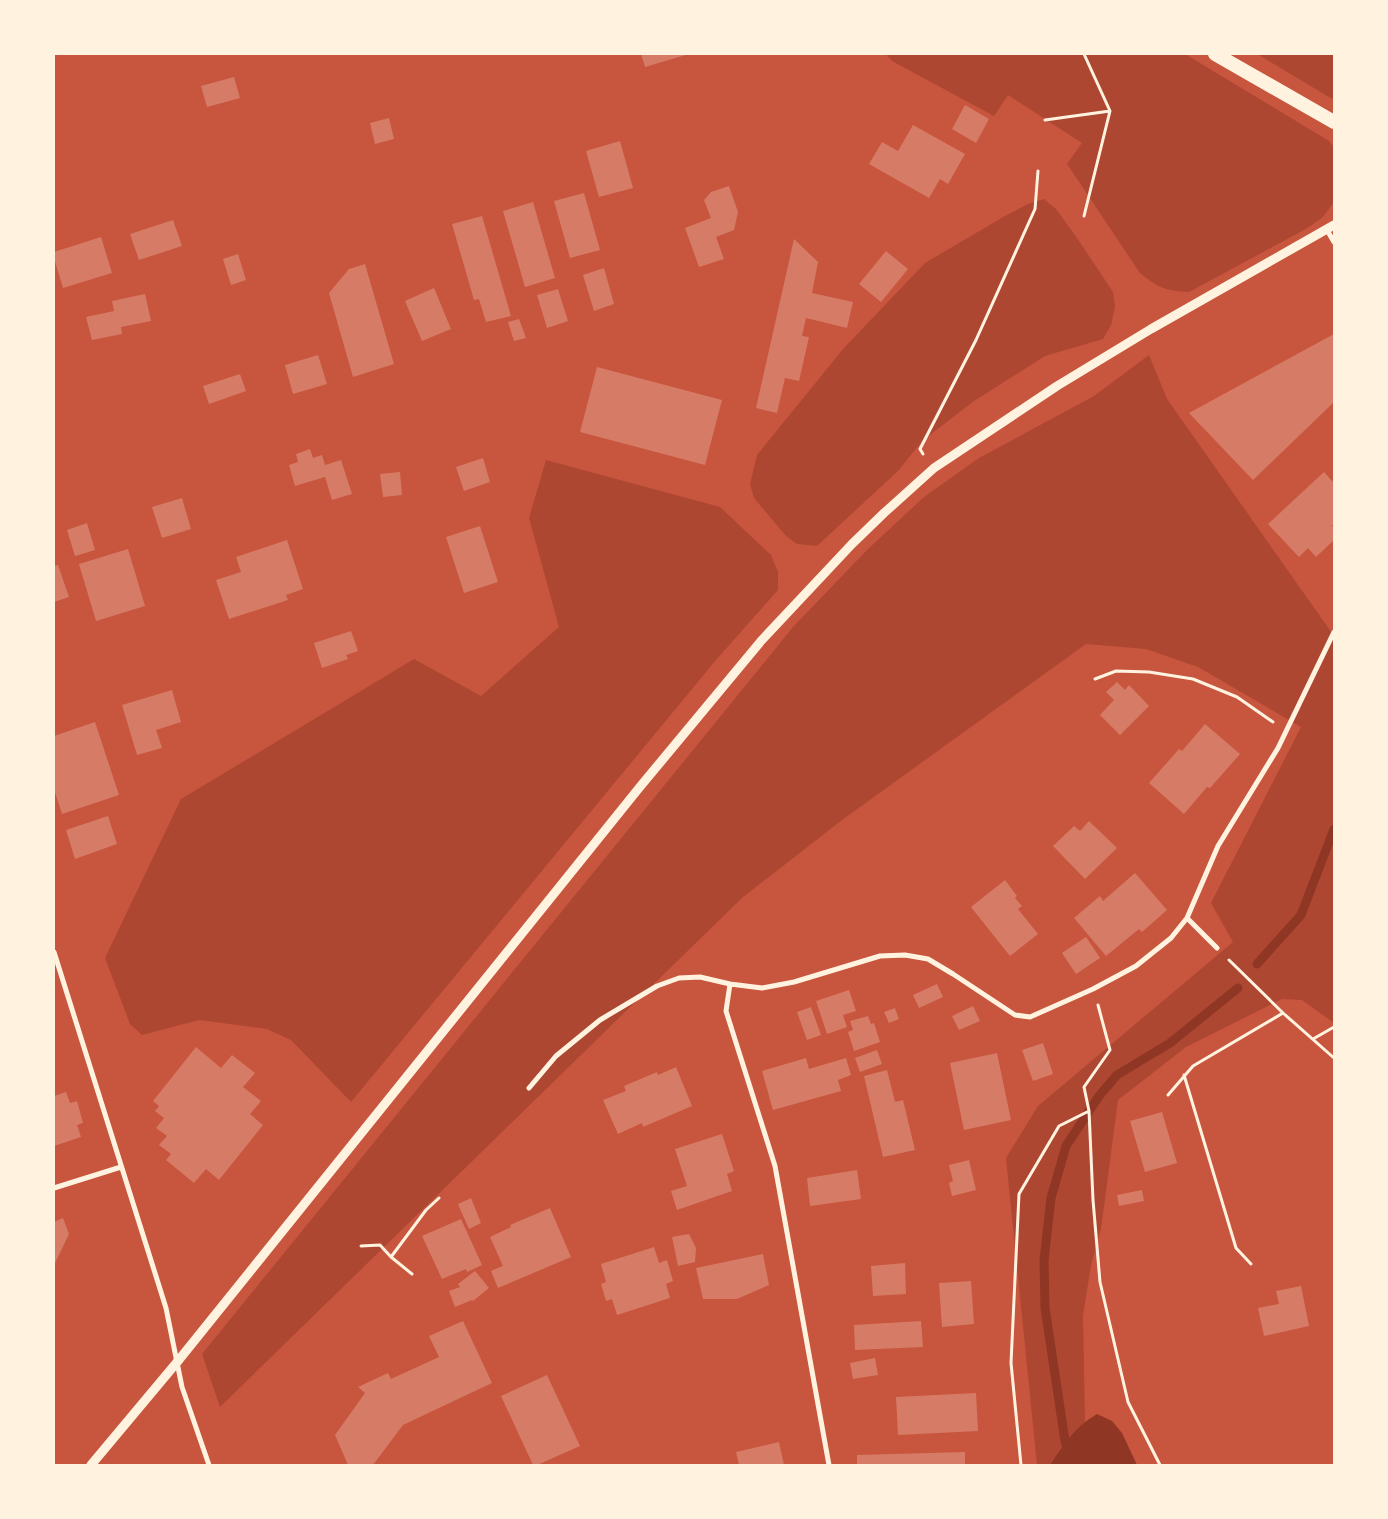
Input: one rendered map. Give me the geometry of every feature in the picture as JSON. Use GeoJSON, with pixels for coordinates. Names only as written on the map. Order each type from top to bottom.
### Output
{"type":"FeatureCollection","features":[{"type":"Feature","properties":{"kind":"highway"},"geometry":{"type":"LineString","coordinates":[[1215,54],[1334,122]]}},
{"type":"Feature","properties":{"kind":"street"},"geometry":{"type":"LineString","coordinates":[[91,1465],[178,1361],[640,788],[762,641],[852,544],[934,468],[1057,386],[1151,329],[1331,228],[1334,242]]}},
{"type":"Feature","properties":{"kind":"street"},"geometry":{"type":"LineString","coordinates":[[529,1088],[556,1056],[600,1020],[656,986],[678,978],[700,977],[730,984],[762,988],[794,982],[880,956],[905,955],[928,959],[1015,1015],[1030,1017],[1136,966],[1171,938],[1187,918],[1218,846],[1278,748],[1334,632]]}},
{"type":"Feature","properties":{"kind":"street"},"geometry":{"type":"LineString","coordinates":[[1187,918],[1217,948]]}},
{"type":"Feature","properties":{"kind":"street"},"geometry":{"type":"LineString","coordinates":[[54,952],[166,1308],[182,1387],[208,1465]]}},
{"type":"Feature","properties":{"kind":"street"},"geometry":{"type":"LineString","coordinates":[[730,984],[726,1011],[775,1166],[829,1465]]}},
{"type":"Feature","properties":{"kind":"street"},"geometry":{"type":"LineString","coordinates":[[54,1188],[121,1167]]}},
{"type":"Feature","properties":{"kind":"path"},"geometry":{"type":"LineString","coordinates":[[1084,54],[1110,111],[1084,216]]}},
{"type":"Feature","properties":{"kind":"path"},"geometry":{"type":"LineString","coordinates":[[1045,120],[1110,111]]}},
{"type":"Feature","properties":{"kind":"path"},"geometry":{"type":"LineString","coordinates":[[934,468],[920,449],[976,340],[1035,209],[1038,171]]}},
{"type":"Feature","properties":{"kind":"path"},"geometry":{"type":"LineString","coordinates":[[1096,679],[1116,671],[1149,672],[1194,679],[1237,697],[1286,731]]}},
{"type":"Feature","properties":{"kind":"path"},"geometry":{"type":"LineString","coordinates":[[1217,948],[1283,1013],[1334,1058]]}},
{"type":"Feature","properties":{"kind":"path"},"geometry":{"type":"LineString","coordinates":[[1093,988],[1110,1050],[1084,1087],[1089,1111],[1093,1200],[1100,1282],[1128,1402],[1160,1465]]}},
{"type":"Feature","properties":{"kind":"path"},"geometry":{"type":"LineString","coordinates":[[1168,1095],[1193,1066],[1283,1013]]}},
{"type":"Feature","properties":{"kind":"path"},"geometry":{"type":"LineString","coordinates":[[1313,1040],[1334,1027]]}},
{"type":"Feature","properties":{"kind":"path"},"geometry":{"type":"LineString","coordinates":[[1184,1076],[1236,1248],[1251,1264]]}},
{"type":"Feature","properties":{"kind":"path"},"geometry":{"type":"LineString","coordinates":[[1021,1465],[1011,1363],[1019,1194],[1059,1126],[1089,1111]]}},
{"type":"Feature","properties":{"kind":"path"},"geometry":{"type":"LineString","coordinates":[[391,1257],[426,1210],[439,1198]]}},
{"type":"Feature","properties":{"kind":"path"},"geometry":{"type":"LineString","coordinates":[[360,1246],[380,1245],[391,1257],[412,1274]]}},
{"type":"Feature","properties":{"kind":"shaded area"},"geometry":{"type":"Polygon","coordinates":[[[886,54],[1185,54],[1329,141],[1334,147],[1334,202],[1322,218],[1304,230],[1189,292],[1174,291],[1157,285],[1140,273],[1067,164],[1082,143],[1008,95],[994,116],[892,61],[886,54]]]}},
{"type":"Feature","properties":{"kind":"shaded area"},"geometry":{"type":"Polygon","coordinates":[[[1257,54],[1334,54],[1334,100],[1257,54]]]}},
{"type":"Feature","properties":{"kind":"shaded area"},"geometry":{"type":"Polygon","coordinates":[[[1044,199],[1056,209],[1113,292],[1115,307],[1111,325],[1103,339],[1045,356],[974,401],[922,441],[899,470],[817,546],[797,544],[786,536],[754,498],[750,484],[757,455],[844,348],[925,263],[1005,216],[1028,204],[1044,199]]]}},
{"type":"Feature","properties":{"kind":"shaded area"},"geometry":{"type":"Polygon","coordinates":[[[1149,355],[1167,399],[1334,636],[1334,1023],[1302,1000],[1282,999],[1186,1047],[1118,1100],[1101,1229],[1091,1265],[1083,1316],[1085,1422],[1065,1441],[1050,1465],[1037,1465],[1006,1158],[1038,1106],[1233,942],[1211,903],[1301,727],[1198,667],[1146,649],[1086,644],[842,820],[743,897],[220,1407],[202,1354],[793,627],[867,550],[924,497],[979,458],[1094,396],[1149,355]]]}},
{"type":"Feature","properties":{"kind":"shaded area"},"geometry":{"type":"Polygon","coordinates":[[[546,460],[720,507],[771,555],[778,572],[778,590],[716,660],[351,1102],[291,1040],[267,1029],[199,1020],[142,1035],[130,1024],[105,958],[181,799],[414,659],[481,696],[559,627],[529,518],[546,460]]]}},
{"type":"Feature","properties":{"kind":"shaded area"},"geometry":{"type":"Polygon","coordinates":[[[1097,1414],[1112,1421],[1122,1433],[1137,1465],[1050,1465],[1070,1437],[1097,1414]]]}},
{"type":"Feature","properties":{"kind":"building"},"geometry":{"type":"Polygon","coordinates":[[[641,54],[689,54],[645,67],[641,54]]]}},
{"type":"Feature","properties":{"kind":"building"},"geometry":{"type":"Polygon","coordinates":[[[234,77],[240,98],[207,107],[201,86],[234,77]]]}},
{"type":"Feature","properties":{"kind":"building"},"geometry":{"type":"Polygon","coordinates":[[[965,105],[989,119],[976,143],[952,129],[965,105]]]}},
{"type":"Feature","properties":{"kind":"building"},"geometry":{"type":"Polygon","coordinates":[[[389,118],[394,139],[375,144],[370,123],[389,118]]]}},
{"type":"Feature","properties":{"kind":"building"},"geometry":{"type":"Polygon","coordinates":[[[913,125],[965,154],[948,184],[940,179],[929,198],[869,164],[882,142],[898,151],[913,125]]]}},
{"type":"Feature","properties":{"kind":"building"},"geometry":{"type":"Polygon","coordinates":[[[620,141],[633,188],[599,197],[586,151],[620,141]]]}},
{"type":"Feature","properties":{"kind":"building"},"geometry":{"type":"Polygon","coordinates":[[[729,186],[738,212],[734,230],[716,237],[724,259],[699,267],[685,228],[711,218],[704,200],[711,192],[729,186]]]}},
{"type":"Feature","properties":{"kind":"building"},"geometry":{"type":"Polygon","coordinates":[[[584,193],[600,250],[570,258],[554,201],[584,193]]]}},
{"type":"Feature","properties":{"kind":"building"},"geometry":{"type":"Polygon","coordinates":[[[533,202],[555,278],[525,287],[503,211],[533,202]]]}},
{"type":"Feature","properties":{"kind":"building"},"geometry":{"type":"Polygon","coordinates":[[[482,216],[511,316],[486,322],[479,299],[474,300],[452,224],[482,216]]]}},
{"type":"Feature","properties":{"kind":"building"},"geometry":{"type":"Polygon","coordinates":[[[173,220],[182,246],[139,260],[130,234],[173,220]]]}},
{"type":"Feature","properties":{"kind":"building"},"geometry":{"type":"Polygon","coordinates":[[[101,237],[112,273],[63,288],[54,252],[101,237]]]}},
{"type":"Feature","properties":{"kind":"building"},"geometry":{"type":"Polygon","coordinates":[[[794,239],[818,262],[812,293],[853,302],[847,328],[806,318],[802,336],[809,337],[799,381],[785,378],[777,413],[756,408],[794,239]]]}},
{"type":"Feature","properties":{"kind":"building"},"geometry":{"type":"Polygon","coordinates":[[[886,251],[908,269],[881,302],[859,284],[886,251]]]}},
{"type":"Feature","properties":{"kind":"building"},"geometry":{"type":"Polygon","coordinates":[[[238,254],[246,280],[231,285],[223,259],[238,254]]]}},
{"type":"Feature","properties":{"kind":"building"},"geometry":{"type":"Polygon","coordinates":[[[365,264],[394,364],[353,377],[329,293],[349,269],[365,264]]]}},
{"type":"Feature","properties":{"kind":"building"},"geometry":{"type":"Polygon","coordinates":[[[604,268],[614,304],[594,311],[583,275],[604,268]]]}},
{"type":"Feature","properties":{"kind":"building"},"geometry":{"type":"Polygon","coordinates":[[[434,288],[451,329],[422,341],[405,301],[434,288]]]}},
{"type":"Feature","properties":{"kind":"building"},"geometry":{"type":"Polygon","coordinates":[[[558,289],[568,321],[547,328],[537,295],[558,289]]]}},
{"type":"Feature","properties":{"kind":"building"},"geometry":{"type":"Polygon","coordinates":[[[145,294],[151,321],[121,327],[122,334],[92,340],[86,317],[114,311],[112,301],[145,294]]]}},
{"type":"Feature","properties":{"kind":"building"},"geometry":{"type":"Polygon","coordinates":[[[519,319],[526,338],[514,341],[508,322],[519,319]]]}},
{"type":"Feature","properties":{"kind":"building"},"geometry":{"type":"Polygon","coordinates":[[[1334,334],[1334,402],[1253,480],[1189,413],[1334,334]]]}},
{"type":"Feature","properties":{"kind":"building"},"geometry":{"type":"Polygon","coordinates":[[[318,355],[327,384],[293,394],[285,365],[318,355]]]}},
{"type":"Feature","properties":{"kind":"building"},"geometry":{"type":"Polygon","coordinates":[[[597,367],[722,400],[705,465],[580,432],[597,367]]]}},
{"type":"Feature","properties":{"kind":"building"},"geometry":{"type":"Polygon","coordinates":[[[240,374],[246,391],[209,404],[203,386],[240,374]]]}},
{"type":"Feature","properties":{"kind":"building"},"geometry":{"type":"Polygon","coordinates":[[[310,449],[313,458],[322,455],[325,465],[341,460],[352,494],[332,500],[325,477],[295,486],[289,465],[298,462],[296,454],[310,449]]]}},
{"type":"Feature","properties":{"kind":"building"},"geometry":{"type":"Polygon","coordinates":[[[483,458],[490,482],[464,491],[456,467],[483,458]]]}},
{"type":"Feature","properties":{"kind":"building"},"geometry":{"type":"Polygon","coordinates":[[[400,472],[402,495],[383,497],[380,474],[400,472]]]}},
{"type":"Feature","properties":{"kind":"building"},"geometry":{"type":"Polygon","coordinates":[[[1324,472],[1334,483],[1334,523],[1332,526],[1334,528],[1334,540],[1316,557],[1308,548],[1299,557],[1268,524],[1324,472]]]}},
{"type":"Feature","properties":{"kind":"building"},"geometry":{"type":"Polygon","coordinates":[[[182,498],[191,529],[162,538],[152,507],[182,498]]]}},
{"type":"Feature","properties":{"kind":"building"},"geometry":{"type":"Polygon","coordinates":[[[87,523],[95,550],[75,556],[67,530],[87,523]]]}},
{"type":"Feature","properties":{"kind":"building"},"geometry":{"type":"Polygon","coordinates":[[[480,526],[498,582],[464,593],[446,537],[480,526]]]}},
{"type":"Feature","properties":{"kind":"building"},"geometry":{"type":"Polygon","coordinates":[[[287,540],[303,589],[286,595],[288,600],[229,619],[216,580],[241,572],[236,557],[287,540]]]}},
{"type":"Feature","properties":{"kind":"building"},"geometry":{"type":"Polygon","coordinates":[[[128,549],[145,606],[96,621],[79,564],[128,549]]]}},
{"type":"Feature","properties":{"kind":"building"},"geometry":{"type":"Polygon","coordinates":[[[58,565],[69,597],[54,602],[54,566],[58,565]]]}},
{"type":"Feature","properties":{"kind":"building"},"geometry":{"type":"Polygon","coordinates":[[[351,631],[358,651],[346,655],[348,659],[322,668],[314,643],[351,631]]]}},
{"type":"Feature","properties":{"kind":"building"},"geometry":{"type":"Polygon","coordinates":[[[1117,682],[1125,690],[1129,685],[1149,706],[1120,735],[1100,715],[1114,700],[1106,692],[1117,682]]]}},
{"type":"Feature","properties":{"kind":"building"},"geometry":{"type":"Polygon","coordinates":[[[172,690],[181,722],[156,730],[162,748],[137,755],[122,705],[172,690]]]}},
{"type":"Feature","properties":{"kind":"building"},"geometry":{"type":"Polygon","coordinates":[[[95,722],[119,795],[62,814],[54,789],[54,736],[95,722]]]}},
{"type":"Feature","properties":{"kind":"building"},"geometry":{"type":"Polygon","coordinates":[[[1205,724],[1240,754],[1210,788],[1207,787],[1184,814],[1149,783],[1179,749],[1182,751],[1205,724]]]}},
{"type":"Feature","properties":{"kind":"building"},"geometry":{"type":"Polygon","coordinates":[[[108,816],[117,844],[75,859],[66,830],[108,816]]]}},
{"type":"Feature","properties":{"kind":"building"},"geometry":{"type":"Polygon","coordinates":[[[1089,821],[1117,848],[1085,879],[1053,846],[1074,826],[1080,831],[1089,821]]]}},
{"type":"Feature","properties":{"kind":"building"},"geometry":{"type":"Polygon","coordinates":[[[1135,873],[1167,910],[1142,932],[1139,929],[1106,956],[1074,918],[1100,896],[1103,901],[1135,873]]]}},
{"type":"Feature","properties":{"kind":"building"},"geometry":{"type":"Polygon","coordinates":[[[1005,880],[1022,906],[1018,909],[1038,934],[1010,956],[971,907],[1005,880]]]}},
{"type":"Feature","properties":{"kind":"building"},"geometry":{"type":"Polygon","coordinates":[[[1086,937],[1100,958],[1076,974],[1062,953],[1086,937]]]}},
{"type":"Feature","properties":{"kind":"building"},"geometry":{"type":"Polygon","coordinates":[[[937,984],[943,997],[919,1008],[913,995],[937,984]]]}},
{"type":"Feature","properties":{"kind":"building"},"geometry":{"type":"Polygon","coordinates":[[[849,990],[856,1011],[843,1015],[847,1027],[827,1034],[816,1001],[849,990]]]}},
{"type":"Feature","properties":{"kind":"building"},"geometry":{"type":"Polygon","coordinates":[[[973,1006],[980,1021],[959,1030],[952,1016],[973,1006]]]}},
{"type":"Feature","properties":{"kind":"building"},"geometry":{"type":"Polygon","coordinates":[[[811,1007],[821,1035],[807,1040],[797,1012],[811,1007]]]}},
{"type":"Feature","properties":{"kind":"building"},"geometry":{"type":"Polygon","coordinates":[[[895,1008],[899,1019],[889,1023],[884,1012],[895,1008]]]}},
{"type":"Feature","properties":{"kind":"building"},"geometry":{"type":"Polygon","coordinates":[[[868,1016],[871,1024],[874,1023],[880,1042],[854,1051],[848,1032],[853,1030],[850,1021],[868,1016]]]}},
{"type":"Feature","properties":{"kind":"building"},"geometry":{"type":"Polygon","coordinates":[[[1043,1043],[1053,1074],[1033,1081],[1022,1050],[1043,1043]]]}},
{"type":"Feature","properties":{"kind":"building"},"geometry":{"type":"Polygon","coordinates":[[[196,1047],[221,1068],[232,1055],[255,1073],[243,1087],[261,1101],[250,1114],[263,1125],[219,1180],[206,1169],[194,1183],[166,1160],[171,1154],[159,1145],[167,1136],[156,1128],[164,1118],[155,1111],[159,1106],[153,1101],[196,1047]]]}},
{"type":"Feature","properties":{"kind":"building"},"geometry":{"type":"Polygon","coordinates":[[[877,1050],[882,1064],[860,1072],[855,1058],[877,1050]]]}},
{"type":"Feature","properties":{"kind":"building"},"geometry":{"type":"Polygon","coordinates":[[[997,1053],[1011,1120],[964,1130],[950,1063],[997,1053]]]}},
{"type":"Feature","properties":{"kind":"building"},"geometry":{"type":"Polygon","coordinates":[[[806,1058],[809,1069],[846,1058],[851,1075],[838,1080],[841,1091],[773,1110],[762,1071],[806,1058]]]}},
{"type":"Feature","properties":{"kind":"building"},"geometry":{"type":"Polygon","coordinates":[[[676,1067],[692,1106],[643,1127],[642,1123],[618,1134],[603,1100],[626,1091],[624,1086],[657,1072],[658,1075],[676,1067]]]}},
{"type":"Feature","properties":{"kind":"building"},"geometry":{"type":"Polygon","coordinates":[[[887,1070],[895,1102],[903,1100],[915,1150],[883,1157],[864,1076],[887,1070]]]}},
{"type":"Feature","properties":{"kind":"building"},"geometry":{"type":"Polygon","coordinates":[[[66,1092],[70,1103],[77,1101],[83,1123],[77,1125],[81,1137],[54,1146],[54,1096],[66,1092]]]}},
{"type":"Feature","properties":{"kind":"building"},"geometry":{"type":"Polygon","coordinates":[[[1162,1112],[1177,1163],[1145,1172],[1130,1121],[1162,1112]]]}},
{"type":"Feature","properties":{"kind":"building"},"geometry":{"type":"Polygon","coordinates":[[[722,1134],[734,1171],[727,1174],[732,1191],[677,1210],[671,1191],[687,1186],[675,1149],[722,1134]]]}},
{"type":"Feature","properties":{"kind":"building"},"geometry":{"type":"Polygon","coordinates":[[[969,1160],[976,1190],[952,1196],[949,1183],[953,1181],[949,1165],[969,1160]]]}},
{"type":"Feature","properties":{"kind":"building"},"geometry":{"type":"Polygon","coordinates":[[[857,1170],[861,1199],[810,1206],[807,1178],[857,1170]]]}},
{"type":"Feature","properties":{"kind":"building"},"geometry":{"type":"Polygon","coordinates":[[[1142,1190],[1144,1201],[1119,1206],[1117,1195],[1142,1190]]]}},
{"type":"Feature","properties":{"kind":"building"},"geometry":{"type":"Polygon","coordinates":[[[471,1198],[481,1223],[469,1229],[458,1204],[471,1198]]]}},
{"type":"Feature","properties":{"kind":"building"},"geometry":{"type":"Polygon","coordinates":[[[550,1208],[571,1257],[498,1288],[491,1271],[503,1266],[490,1237],[511,1227],[510,1225],[550,1208]]]}},
{"type":"Feature","properties":{"kind":"building"},"geometry":{"type":"Polygon","coordinates":[[[63,1218],[69,1234],[54,1265],[54,1222],[63,1218]]]}},
{"type":"Feature","properties":{"kind":"building"},"geometry":{"type":"Polygon","coordinates":[[[461,1219],[482,1265],[467,1272],[466,1269],[442,1279],[422,1236],[461,1219]]]}},
{"type":"Feature","properties":{"kind":"building"},"geometry":{"type":"Polygon","coordinates":[[[689,1234],[696,1248],[695,1262],[678,1266],[672,1237],[689,1234]]]}},
{"type":"Feature","properties":{"kind":"building"},"geometry":{"type":"Polygon","coordinates":[[[654,1247],[659,1263],[667,1260],[673,1281],[666,1284],[670,1298],[617,1315],[612,1299],[606,1301],[601,1284],[606,1282],[601,1264],[654,1247]]]}},
{"type":"Feature","properties":{"kind":"building"},"geometry":{"type":"Polygon","coordinates":[[[763,1254],[769,1285],[737,1299],[703,1299],[696,1268],[763,1254]]]}},
{"type":"Feature","properties":{"kind":"building"},"geometry":{"type":"Polygon","coordinates":[[[905,1263],[906,1294],[873,1296],[871,1266],[905,1263]]]}},
{"type":"Feature","properties":{"kind":"building"},"geometry":{"type":"Polygon","coordinates":[[[475,1271],[489,1288],[473,1301],[455,1307],[449,1291],[460,1287],[458,1284],[475,1271]]]}},
{"type":"Feature","properties":{"kind":"building"},"geometry":{"type":"Polygon","coordinates":[[[971,1281],[974,1324],[942,1327],[939,1283],[971,1281]]]}},
{"type":"Feature","properties":{"kind":"building"},"geometry":{"type":"Polygon","coordinates":[[[1301,1286],[1309,1326],[1264,1336],[1258,1308],[1279,1304],[1276,1291],[1301,1286]]]}},
{"type":"Feature","properties":{"kind":"building"},"geometry":{"type":"Polygon","coordinates":[[[463,1321],[492,1383],[403,1425],[373,1465],[348,1465],[335,1435],[365,1393],[358,1387],[388,1373],[391,1379],[439,1357],[429,1336],[463,1321]]]}},
{"type":"Feature","properties":{"kind":"building"},"geometry":{"type":"Polygon","coordinates":[[[921,1321],[923,1347],[855,1350],[854,1325],[921,1321]]]}},
{"type":"Feature","properties":{"kind":"building"},"geometry":{"type":"Polygon","coordinates":[[[875,1358],[878,1375],[853,1379],[850,1363],[875,1358]]]}},
{"type":"Feature","properties":{"kind":"building"},"geometry":{"type":"Polygon","coordinates":[[[547,1375],[580,1446],[533,1465],[501,1396],[547,1375]]]}},
{"type":"Feature","properties":{"kind":"building"},"geometry":{"type":"Polygon","coordinates":[[[976,1393],[978,1431],[898,1435],[896,1397],[976,1393]]]}},
{"type":"Feature","properties":{"kind":"building"},"geometry":{"type":"Polygon","coordinates":[[[779,1442],[784,1465],[739,1465],[736,1452],[779,1442]]]}},
{"type":"Feature","properties":{"kind":"building"},"geometry":{"type":"Polygon","coordinates":[[[965,1452],[965,1465],[857,1465],[857,1455],[965,1452]]]}},
{"type":"Feature","properties":{"kind":"waterway"},"geometry":{"type":"LineString","coordinates":[[1257,964],[1301,915],[1334,829]]}},
{"type":"Feature","properties":{"kind":"waterway"},"geometry":{"type":"LineString","coordinates":[[1071,1465],[1065,1441],[1045,1308],[1044,1260],[1051,1198],[1066,1146],[1099,1096],[1117,1075],[1170,1043],[1238,988]]}}]}
